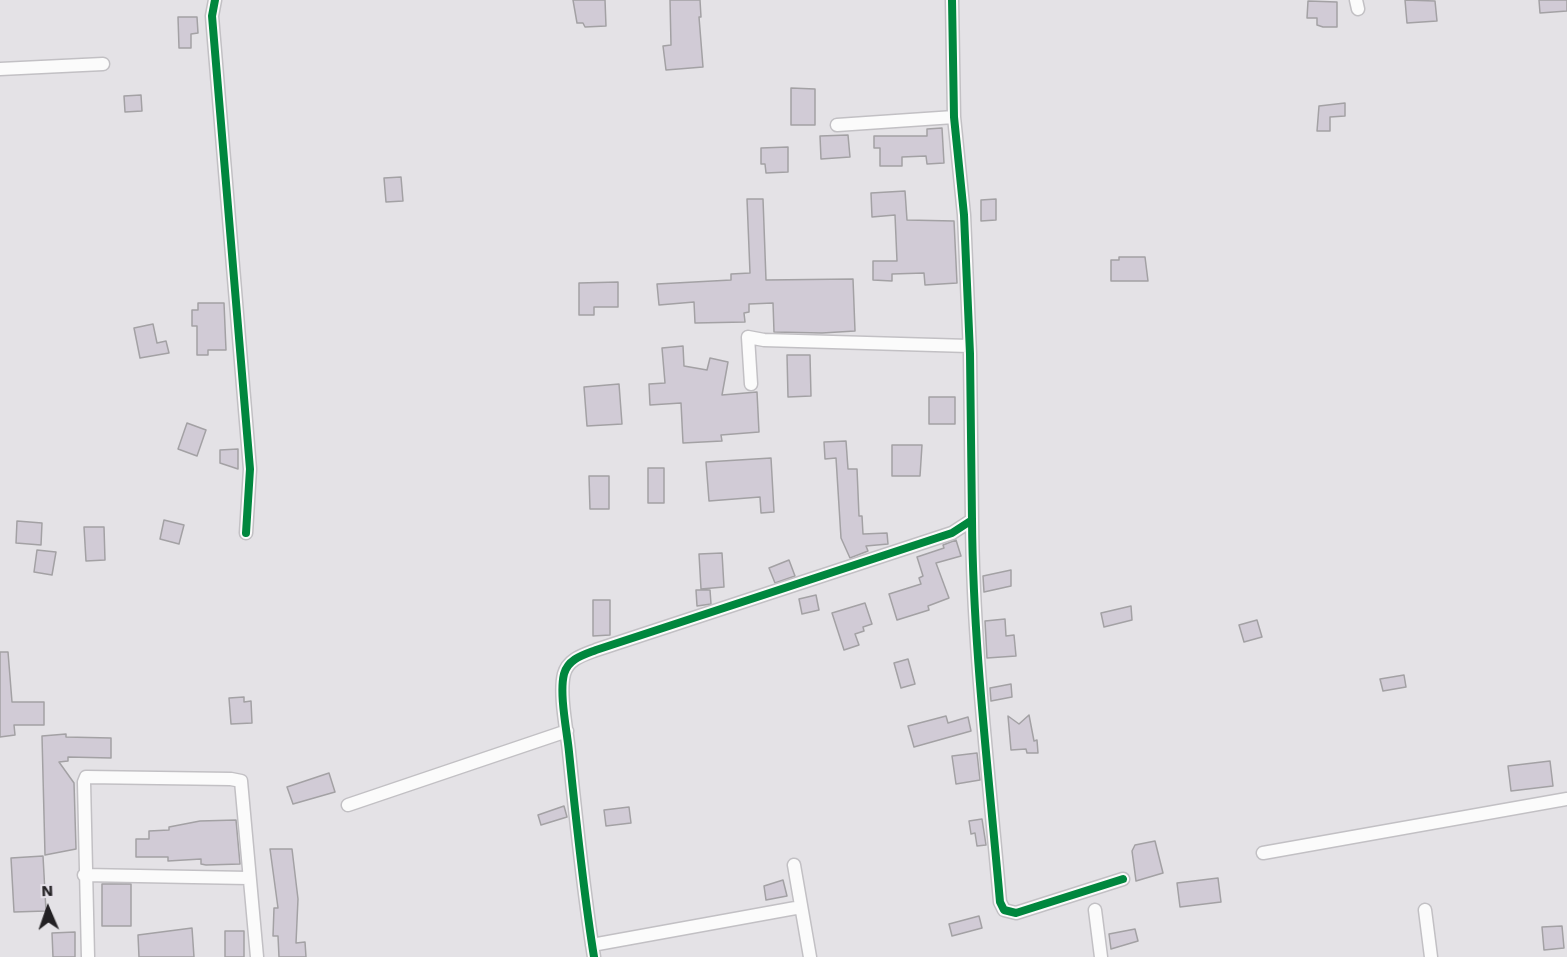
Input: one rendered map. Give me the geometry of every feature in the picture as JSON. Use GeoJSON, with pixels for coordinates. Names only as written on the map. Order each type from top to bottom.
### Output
{"type":"FeatureCollection","features":[{"type":"Feature","properties":{"kind":"street"},"geometry":{"type":"LineString","coordinates":[[215,0],[212,16],[250,469],[246,533]]}},
{"type":"Feature","properties":{"kind":"street"},"geometry":{"type":"LineString","coordinates":[[952,0],[954,117],[964,215],[969,346],[973,588],[1000,902],[1004,910],[1016,913],[1123,879]]}},
{"type":"Feature","properties":{"kind":"street"},"geometry":{"type":"LineString","coordinates":[[0,69],[103,64]]}},
{"type":"Feature","properties":{"kind":"street"},"geometry":{"type":"LineString","coordinates":[[837,124],[954,117]]}},
{"type":"Feature","properties":{"kind":"street"},"geometry":{"type":"LineString","coordinates":[[751,384],[748,337],[764,340],[969,346]]}},
{"type":"Feature","properties":{"kind":"street"},"geometry":{"type":"LineString","coordinates":[[801,907],[593,951],[567,731],[564,673],[569,664],[578,657],[952,533],[972,520]]}},
{"type":"Feature","properties":{"kind":"street"},"geometry":{"type":"LineString","coordinates":[[348,805],[567,731]]}},
{"type":"Feature","properties":{"kind":"street"},"geometry":{"type":"LineString","coordinates":[[88,957],[84,875],[84,782],[86,777],[231,778],[241,781],[257,957]]}},
{"type":"Feature","properties":{"kind":"street"},"geometry":{"type":"LineString","coordinates":[[1263,853],[1567,800]]}},
{"type":"Feature","properties":{"kind":"street"},"geometry":{"type":"LineString","coordinates":[[794,865],[810,957]]}},
{"type":"Feature","properties":{"kind":"street"},"geometry":{"type":"LineString","coordinates":[[84,875],[249,878]]}},
{"type":"Feature","properties":{"kind":"street"},"geometry":{"type":"LineString","coordinates":[[1095,910],[1101,957]]}},
{"type":"Feature","properties":{"kind":"street"},"geometry":{"type":"LineString","coordinates":[[1425,910],[1431,957]]}},
{"type":"Feature","properties":{"kind":"building"},"geometry":{"type":"Polygon","coordinates":[[[573,0],[605,0],[606,26],[585,27],[583,23],[577,23],[573,0]]]}},
{"type":"Feature","properties":{"kind":"building"},"geometry":{"type":"Polygon","coordinates":[[[670,0],[700,0],[703,67],[666,70],[663,46],[671,45],[670,0]]]}},
{"type":"Feature","properties":{"kind":"building"},"geometry":{"type":"Polygon","coordinates":[[[1405,0],[1435,1],[1437,21],[1407,23],[1405,0]]]}},
{"type":"Feature","properties":{"kind":"building"},"geometry":{"type":"Polygon","coordinates":[[[1539,0],[1567,0],[1567,11],[1540,13],[1539,0]]]}},
{"type":"Feature","properties":{"kind":"building"},"geometry":{"type":"Polygon","coordinates":[[[1308,1],[1337,2],[1337,27],[1323,27],[1317,25],[1317,18],[1307,18],[1308,1]]]}},
{"type":"Feature","properties":{"kind":"building"},"geometry":{"type":"Polygon","coordinates":[[[178,17],[197,17],[198,33],[191,34],[191,48],[179,48],[178,17]]]}},
{"type":"Feature","properties":{"kind":"building"},"geometry":{"type":"Polygon","coordinates":[[[791,88],[815,89],[815,125],[791,125],[791,88]]]}},
{"type":"Feature","properties":{"kind":"building"},"geometry":{"type":"Polygon","coordinates":[[[141,95],[142,111],[125,112],[124,96],[141,95]]]}},
{"type":"Feature","properties":{"kind":"building"},"geometry":{"type":"Polygon","coordinates":[[[1345,103],[1345,116],[1330,117],[1330,131],[1317,131],[1319,106],[1345,103]]]}},
{"type":"Feature","properties":{"kind":"building"},"geometry":{"type":"Polygon","coordinates":[[[942,128],[944,163],[927,164],[926,156],[902,157],[902,166],[880,166],[880,148],[874,148],[874,136],[927,136],[927,129],[942,128]]]}},
{"type":"Feature","properties":{"kind":"building"},"geometry":{"type":"Polygon","coordinates":[[[848,135],[850,157],[821,159],[820,136],[848,135]]]}},
{"type":"Feature","properties":{"kind":"building"},"geometry":{"type":"Polygon","coordinates":[[[788,147],[788,172],[766,173],[765,164],[761,164],[761,148],[788,147]]]}},
{"type":"Feature","properties":{"kind":"building"},"geometry":{"type":"Polygon","coordinates":[[[401,177],[403,201],[386,202],[384,178],[401,177]]]}},
{"type":"Feature","properties":{"kind":"building"},"geometry":{"type":"Polygon","coordinates":[[[905,191],[907,220],[954,221],[957,283],[925,285],[924,273],[892,274],[892,281],[873,280],[873,261],[897,261],[895,215],[872,217],[871,193],[905,191]]]}},
{"type":"Feature","properties":{"kind":"building"},"geometry":{"type":"Polygon","coordinates":[[[747,199],[763,199],[766,280],[853,279],[855,331],[774,332],[773,303],[749,304],[749,312],[744,313],[745,322],[695,323],[694,302],[659,305],[657,284],[731,280],[731,274],[750,273],[747,199]]]}},
{"type":"Feature","properties":{"kind":"building"},"geometry":{"type":"Polygon","coordinates":[[[996,199],[996,220],[981,221],[981,200],[996,199]]]}},
{"type":"Feature","properties":{"kind":"building"},"geometry":{"type":"Polygon","coordinates":[[[1119,257],[1145,257],[1148,281],[1111,281],[1111,260],[1119,260],[1119,257]]]}},
{"type":"Feature","properties":{"kind":"building"},"geometry":{"type":"Polygon","coordinates":[[[618,282],[618,307],[594,307],[594,315],[579,315],[579,283],[618,282]]]}},
{"type":"Feature","properties":{"kind":"building"},"geometry":{"type":"Polygon","coordinates":[[[198,303],[224,303],[226,350],[208,350],[208,355],[197,355],[197,326],[192,326],[192,310],[198,310],[198,303]]]}},
{"type":"Feature","properties":{"kind":"building"},"geometry":{"type":"Polygon","coordinates":[[[153,324],[157,343],[166,341],[169,353],[140,358],[134,328],[153,324]]]}},
{"type":"Feature","properties":{"kind":"building"},"geometry":{"type":"Polygon","coordinates":[[[683,346],[684,366],[707,370],[710,358],[728,362],[722,395],[757,392],[759,432],[721,435],[722,441],[683,443],[681,403],[650,405],[649,384],[665,383],[662,348],[683,346]]]}},
{"type":"Feature","properties":{"kind":"building"},"geometry":{"type":"Polygon","coordinates":[[[787,355],[810,355],[811,396],[788,397],[787,355]]]}},
{"type":"Feature","properties":{"kind":"building"},"geometry":{"type":"Polygon","coordinates":[[[619,384],[622,424],[587,426],[584,387],[619,384]]]}},
{"type":"Feature","properties":{"kind":"building"},"geometry":{"type":"Polygon","coordinates":[[[929,397],[955,397],[955,424],[929,424],[929,397]]]}},
{"type":"Feature","properties":{"kind":"building"},"geometry":{"type":"Polygon","coordinates":[[[187,423],[206,430],[197,456],[178,449],[187,423]]]}},
{"type":"Feature","properties":{"kind":"building"},"geometry":{"type":"Polygon","coordinates":[[[846,441],[848,469],[857,469],[859,516],[862,516],[863,534],[887,533],[888,544],[866,546],[868,551],[850,558],[841,538],[836,458],[825,459],[824,442],[846,441]]]}},
{"type":"Feature","properties":{"kind":"building"},"geometry":{"type":"Polygon","coordinates":[[[892,445],[922,445],[920,476],[892,476],[892,445]]]}},
{"type":"Feature","properties":{"kind":"building"},"geometry":{"type":"Polygon","coordinates":[[[238,449],[238,469],[220,463],[220,450],[238,449]]]}},
{"type":"Feature","properties":{"kind":"building"},"geometry":{"type":"Polygon","coordinates":[[[771,458],[774,512],[761,513],[760,497],[709,501],[706,462],[771,458]]]}},
{"type":"Feature","properties":{"kind":"building"},"geometry":{"type":"Polygon","coordinates":[[[648,468],[664,468],[664,503],[648,503],[648,468]]]}},
{"type":"Feature","properties":{"kind":"building"},"geometry":{"type":"Polygon","coordinates":[[[589,476],[609,476],[609,509],[590,509],[589,476]]]}},
{"type":"Feature","properties":{"kind":"building"},"geometry":{"type":"Polygon","coordinates":[[[164,520],[184,525],[179,544],[160,539],[164,520]]]}},
{"type":"Feature","properties":{"kind":"building"},"geometry":{"type":"Polygon","coordinates":[[[17,521],[42,523],[41,545],[16,543],[17,521]]]}},
{"type":"Feature","properties":{"kind":"building"},"geometry":{"type":"Polygon","coordinates":[[[84,527],[104,527],[105,560],[86,561],[84,527]]]}},
{"type":"Feature","properties":{"kind":"building"},"geometry":{"type":"Polygon","coordinates":[[[956,540],[961,556],[936,563],[949,598],[928,606],[929,610],[897,620],[889,594],[921,584],[919,578],[923,576],[917,557],[944,548],[943,545],[956,540]]]}},
{"type":"Feature","properties":{"kind":"building"},"geometry":{"type":"Polygon","coordinates":[[[37,550],[56,552],[52,575],[34,572],[37,550]]]}},
{"type":"Feature","properties":{"kind":"building"},"geometry":{"type":"Polygon","coordinates":[[[722,553],[724,587],[701,589],[699,554],[722,553]]]}},
{"type":"Feature","properties":{"kind":"building"},"geometry":{"type":"Polygon","coordinates":[[[789,560],[795,576],[775,583],[769,568],[789,560]]]}},
{"type":"Feature","properties":{"kind":"building"},"geometry":{"type":"Polygon","coordinates":[[[1011,570],[1011,586],[984,592],[983,576],[1011,570]]]}},
{"type":"Feature","properties":{"kind":"building"},"geometry":{"type":"Polygon","coordinates":[[[696,590],[710,590],[711,604],[697,606],[696,590]]]}},
{"type":"Feature","properties":{"kind":"building"},"geometry":{"type":"Polygon","coordinates":[[[816,595],[819,610],[802,614],[799,599],[816,595]]]}},
{"type":"Feature","properties":{"kind":"building"},"geometry":{"type":"Polygon","coordinates":[[[593,600],[610,600],[610,635],[593,636],[593,600]]]}},
{"type":"Feature","properties":{"kind":"building"},"geometry":{"type":"Polygon","coordinates":[[[865,603],[872,624],[863,627],[864,631],[855,634],[859,645],[844,650],[832,613],[865,603]]]}},
{"type":"Feature","properties":{"kind":"building"},"geometry":{"type":"Polygon","coordinates":[[[1131,606],[1132,620],[1104,627],[1101,613],[1131,606]]]}},
{"type":"Feature","properties":{"kind":"building"},"geometry":{"type":"Polygon","coordinates":[[[1005,619],[1006,636],[1014,635],[1016,656],[987,658],[985,621],[1005,619]]]}},
{"type":"Feature","properties":{"kind":"building"},"geometry":{"type":"Polygon","coordinates":[[[1257,620],[1262,637],[1244,642],[1239,625],[1257,620]]]}},
{"type":"Feature","properties":{"kind":"building"},"geometry":{"type":"Polygon","coordinates":[[[0,652],[8,652],[12,702],[44,702],[44,725],[14,725],[15,735],[0,737],[0,652]]]}},
{"type":"Feature","properties":{"kind":"building"},"geometry":{"type":"Polygon","coordinates":[[[908,659],[915,684],[901,688],[894,663],[908,659]]]}},
{"type":"Feature","properties":{"kind":"building"},"geometry":{"type":"Polygon","coordinates":[[[1404,675],[1406,687],[1383,691],[1380,679],[1404,675]]]}},
{"type":"Feature","properties":{"kind":"building"},"geometry":{"type":"Polygon","coordinates":[[[1011,684],[1012,697],[991,701],[990,688],[1011,684]]]}},
{"type":"Feature","properties":{"kind":"building"},"geometry":{"type":"Polygon","coordinates":[[[244,697],[244,702],[251,701],[252,723],[231,724],[229,698],[244,697]]]}},
{"type":"Feature","properties":{"kind":"building"},"geometry":{"type":"Polygon","coordinates":[[[1029,715],[1034,741],[1037,740],[1038,753],[1027,753],[1026,749],[1011,750],[1008,716],[1019,724],[1029,715]]]}},
{"type":"Feature","properties":{"kind":"building"},"geometry":{"type":"Polygon","coordinates":[[[946,716],[948,723],[968,717],[971,731],[914,747],[908,726],[946,716]]]}},
{"type":"Feature","properties":{"kind":"building"},"geometry":{"type":"Polygon","coordinates":[[[66,734],[66,737],[111,738],[111,758],[68,757],[68,761],[59,762],[74,783],[76,849],[45,855],[42,736],[66,734]]]}},
{"type":"Feature","properties":{"kind":"building"},"geometry":{"type":"Polygon","coordinates":[[[977,753],[980,780],[956,784],[952,756],[977,753]]]}},
{"type":"Feature","properties":{"kind":"building"},"geometry":{"type":"Polygon","coordinates":[[[1550,761],[1553,786],[1511,791],[1508,766],[1550,761]]]}},
{"type":"Feature","properties":{"kind":"building"},"geometry":{"type":"Polygon","coordinates":[[[329,773],[335,792],[293,804],[287,787],[329,773]]]}},
{"type":"Feature","properties":{"kind":"building"},"geometry":{"type":"Polygon","coordinates":[[[564,806],[567,817],[541,825],[538,815],[564,806]]]}},
{"type":"Feature","properties":{"kind":"building"},"geometry":{"type":"Polygon","coordinates":[[[629,807],[631,823],[606,826],[604,810],[629,807]]]}},
{"type":"Feature","properties":{"kind":"building"},"geometry":{"type":"Polygon","coordinates":[[[982,819],[986,845],[977,846],[975,833],[971,834],[969,821],[982,819]]]}},
{"type":"Feature","properties":{"kind":"building"},"geometry":{"type":"Polygon","coordinates":[[[236,820],[240,864],[206,865],[201,864],[201,859],[168,861],[168,857],[136,857],[136,839],[149,839],[149,831],[169,830],[169,827],[200,821],[236,820]]]}},
{"type":"Feature","properties":{"kind":"building"},"geometry":{"type":"Polygon","coordinates":[[[1155,841],[1163,873],[1136,881],[1132,851],[1135,845],[1155,841]]]}},
{"type":"Feature","properties":{"kind":"building"},"geometry":{"type":"Polygon","coordinates":[[[270,849],[292,849],[298,899],[296,943],[305,942],[306,957],[279,957],[278,936],[273,936],[274,908],[278,908],[270,849]]]}},
{"type":"Feature","properties":{"kind":"building"},"geometry":{"type":"Polygon","coordinates":[[[43,856],[46,911],[14,912],[11,858],[43,856]]]}},
{"type":"Feature","properties":{"kind":"building"},"geometry":{"type":"Polygon","coordinates":[[[1218,878],[1221,902],[1180,907],[1177,883],[1218,878]]]}},
{"type":"Feature","properties":{"kind":"building"},"geometry":{"type":"Polygon","coordinates":[[[783,880],[787,896],[766,900],[764,886],[783,880]]]}},
{"type":"Feature","properties":{"kind":"building"},"geometry":{"type":"Polygon","coordinates":[[[102,884],[131,884],[131,926],[102,926],[102,884]]]}},
{"type":"Feature","properties":{"kind":"building"},"geometry":{"type":"Polygon","coordinates":[[[979,916],[982,928],[952,936],[949,924],[979,916]]]}},
{"type":"Feature","properties":{"kind":"building"},"geometry":{"type":"Polygon","coordinates":[[[1562,926],[1564,948],[1544,950],[1542,927],[1562,926]]]}},
{"type":"Feature","properties":{"kind":"building"},"geometry":{"type":"Polygon","coordinates":[[[192,928],[194,957],[139,957],[138,935],[192,928]]]}},
{"type":"Feature","properties":{"kind":"building"},"geometry":{"type":"Polygon","coordinates":[[[1135,929],[1138,941],[1111,949],[1109,934],[1135,929]]]}},
{"type":"Feature","properties":{"kind":"building"},"geometry":{"type":"Polygon","coordinates":[[[225,931],[244,931],[244,957],[225,957],[225,931]]]}},
{"type":"Feature","properties":{"kind":"building"},"geometry":{"type":"Polygon","coordinates":[[[75,932],[75,957],[53,957],[52,933],[75,932]]]}},
{"type":"Feature","properties":{"kind":"cycle path"},"geometry":{"type":"LineString","coordinates":[[215,0],[212,16],[250,469],[246,533]]}},
{"type":"Feature","properties":{"kind":"cycle path"},"geometry":{"type":"LineString","coordinates":[[594,957],[563,702],[564,674],[569,665],[577,658],[596,650],[952,533],[972,520],[970,354],[964,215],[954,117],[952,0]]}},
{"type":"Feature","properties":{"kind":"cycle path"},"geometry":{"type":"LineString","coordinates":[[972,520],[978,663],[1000,902],[1004,910],[1016,913],[1123,879]]}}]}
